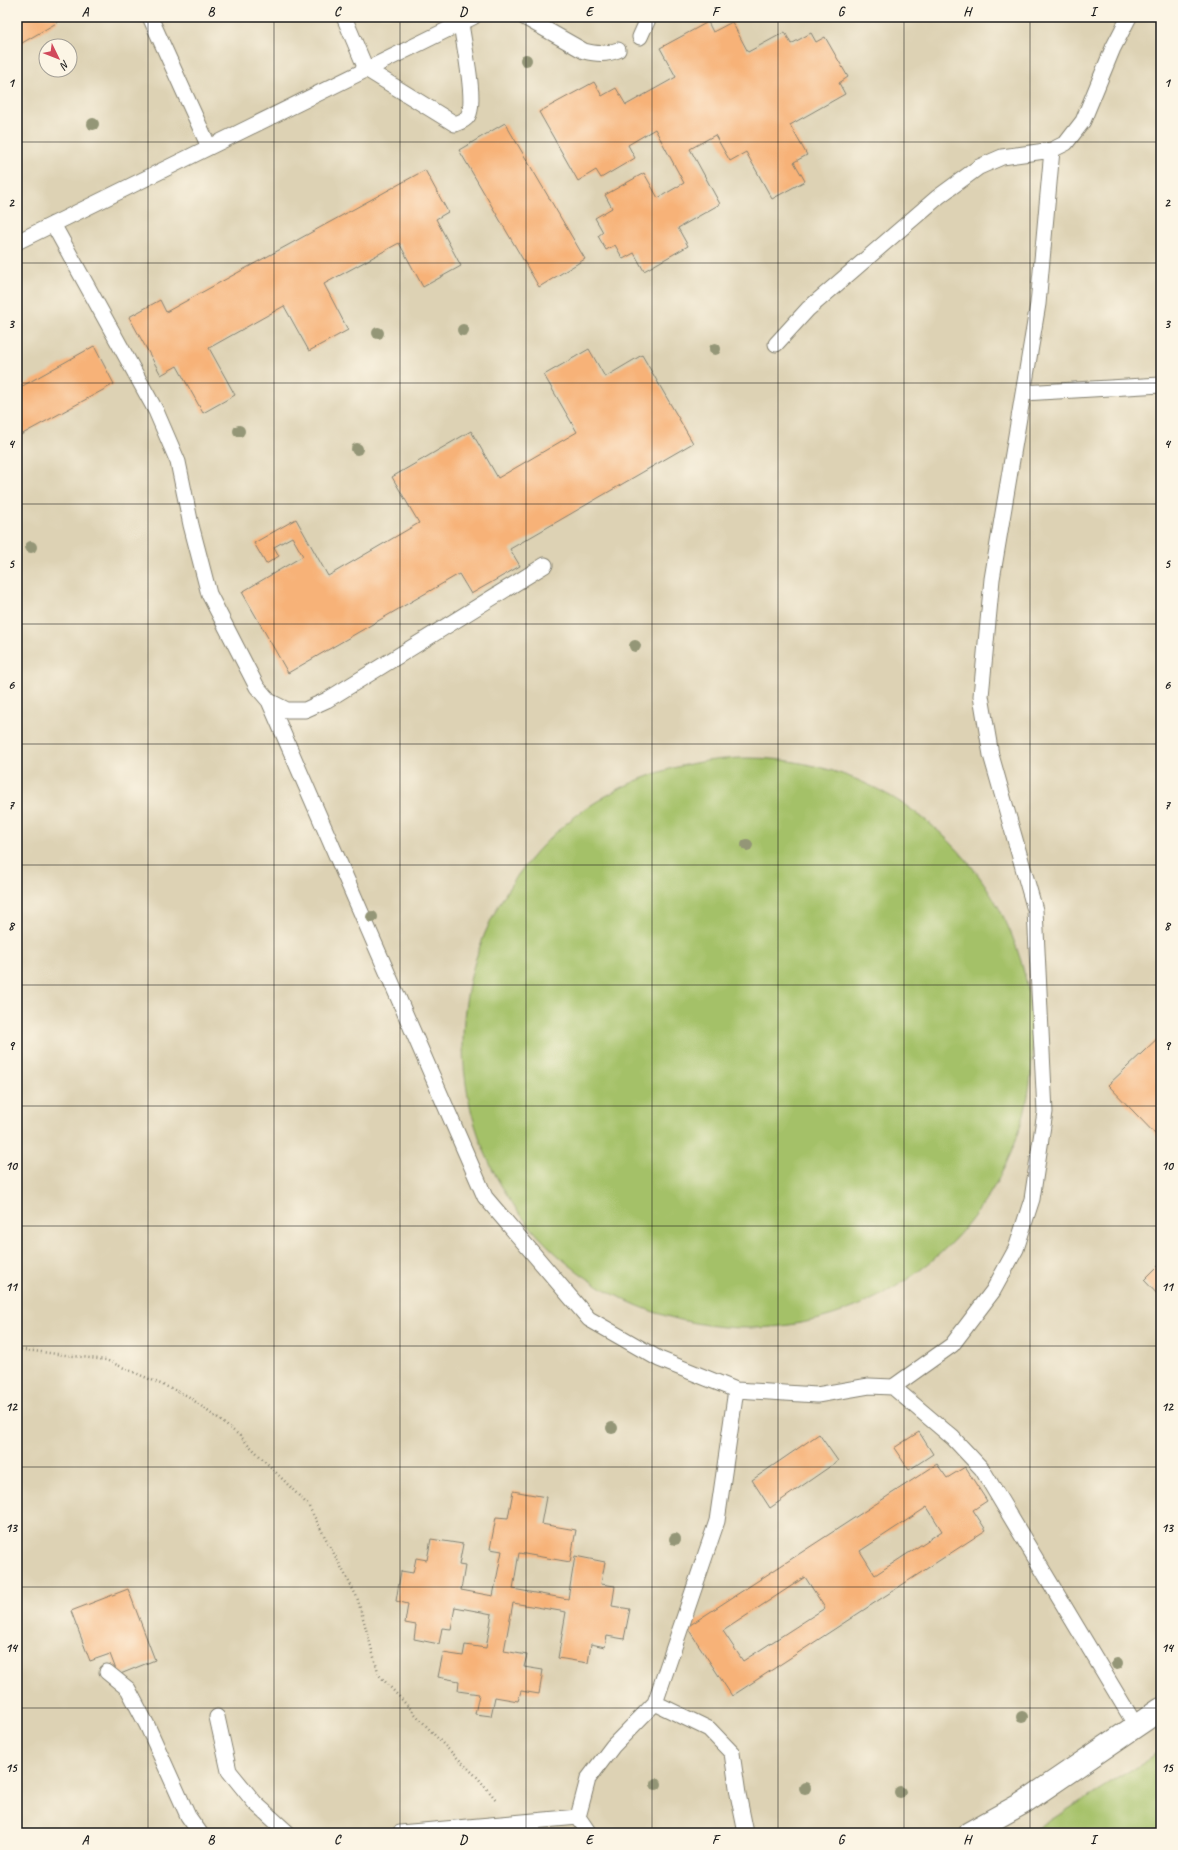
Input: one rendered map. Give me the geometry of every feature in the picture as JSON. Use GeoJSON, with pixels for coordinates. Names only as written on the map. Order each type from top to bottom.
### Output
{"type":"FeatureCollection","features":[{"type":"Feature","properties":{"kind":"street"},"geometry":{"type":"LineString","coordinates":[[969,1833],[1023,1803],[1161,1709]]}},
{"type":"Feature","properties":{"kind":"lane"},"geometry":{"type":"LineString","coordinates":[[150,17],[208,147]]}},
{"type":"Feature","properties":{"kind":"lane"},"geometry":{"type":"LineString","coordinates":[[17,242],[366,69],[467,20],[472,100],[468,116],[464,121],[455,124],[449,122],[366,69],[344,17]]}},
{"type":"Feature","properties":{"kind":"lane"},"geometry":{"type":"LineString","coordinates":[[524,17],[584,51],[595,54],[608,54],[618,50]]}},
{"type":"Feature","properties":{"kind":"lane"},"geometry":{"type":"LineString","coordinates":[[640,37],[649,17]]}},
{"type":"Feature","properties":{"kind":"lane"},"geometry":{"type":"LineString","coordinates":[[776,344],[808,309],[938,197],[979,167],[1002,158],[1052,150],[1066,143],[1083,120],[1113,48],[1129,17]]}},
{"type":"Feature","properties":{"kind":"lane"},"geometry":{"type":"LineString","coordinates":[[893,1387],[952,1344],[993,1292],[1016,1249],[1032,1199],[1045,1112],[1036,910],[991,755],[981,696],[992,580],[1038,304],[1052,150]]}},
{"type":"Feature","properties":{"kind":"lane"},"geometry":{"type":"LineString","coordinates":[[53,224],[156,411],[178,462],[191,525],[209,594],[254,682],[269,702],[485,1197],[589,1319],[659,1359],[736,1390],[817,1395],[869,1386],[893,1387],[953,1438],[982,1469],[1136,1726]]}},
{"type":"Feature","properties":{"kind":"lane"},"geometry":{"type":"LineString","coordinates":[[1023,393],[1161,386]]}},
{"type":"Feature","properties":{"kind":"lane"},"geometry":{"type":"LineString","coordinates":[[269,702],[287,710],[306,710],[327,700],[545,566]]}},
{"type":"Feature","properties":{"kind":"lane"},"geometry":{"type":"LineString","coordinates":[[589,1833],[578,1817],[588,1779],[613,1746],[655,1703],[717,1521],[736,1390]]}},
{"type":"Feature","properties":{"kind":"lane"},"geometry":{"type":"LineString","coordinates":[[107,1672],[128,1689],[147,1724],[188,1816],[200,1833]]}},
{"type":"Feature","properties":{"kind":"lane"},"geometry":{"type":"LineString","coordinates":[[655,1703],[709,1729],[732,1753],[746,1833]]}},
{"type":"Feature","properties":{"kind":"lane"},"geometry":{"type":"LineString","coordinates":[[217,1717],[228,1771],[255,1803],[288,1833]]}},
{"type":"Feature","properties":{"kind":"lane"},"geometry":{"type":"LineString","coordinates":[[400,1833],[578,1817]]}},
{"type":"Feature","properties":{"kind":"path"},"geometry":{"type":"LineString","coordinates":[[17,1349],[106,1360],[188,1396],[240,1435],[308,1505],[357,1597],[379,1675],[444,1745],[478,1778],[514,1822]]}},
{"type":"Feature","properties":{"kind":"shaded area"},"geometry":{"type":"Polygon","coordinates":[[[17,17],[1161,17],[1161,1833],[17,1833],[17,17]]]}},
{"type":"Feature","properties":{"kind":"green space"},"geometry":{"type":"Polygon","coordinates":[[[748,758],[776,759],[804,763],[831,770],[857,780],[906,806],[950,841],[985,885],[1011,934],[1021,960],[1028,987],[1032,1015],[1032,1071],[1028,1099],[1021,1126],[1011,1152],[985,1201],[950,1245],[906,1280],[857,1306],[831,1316],[804,1323],[776,1327],[748,1328],[720,1327],[692,1323],[665,1316],[639,1306],[590,1280],[546,1245],[511,1201],[485,1152],[475,1126],[468,1099],[464,1071],[463,1043],[464,1015],[468,987],[475,960],[485,934],[511,885],[546,841],[590,806],[639,780],[665,770],[692,763],[720,759],[748,758]]]}},
{"type":"Feature","properties":{"kind":"green space"},"geometry":{"type":"Polygon","coordinates":[[[1161,1751],[1161,1833],[1030,1833],[1161,1751]]]}},
{"type":"Feature","properties":{"kind":"building"},"geometry":{"type":"Polygon","coordinates":[[[17,17],[55,17],[58,22],[17,46],[17,17]]]}},
{"type":"Feature","properties":{"kind":"building"},"geometry":{"type":"Polygon","coordinates":[[[708,22],[713,32],[732,22],[748,52],[785,32],[791,44],[811,33],[816,42],[825,37],[848,77],[839,83],[845,94],[790,125],[807,155],[794,162],[805,181],[772,199],[746,152],[730,161],[715,135],[690,149],[720,204],[678,228],[688,246],[644,271],[634,253],[623,259],[615,245],[606,250],[598,236],[603,232],[595,218],[612,208],[605,195],[644,173],[658,198],[684,183],[655,129],[628,145],[635,158],[601,178],[596,170],[578,181],[539,112],[594,82],[602,96],[616,88],[626,105],[676,77],[660,48],[708,22]]]}},
{"type":"Feature","properties":{"kind":"building"},"geometry":{"type":"Polygon","coordinates":[[[505,123],[585,259],[539,287],[459,150],[505,123]]]}},
{"type":"Feature","properties":{"kind":"building"},"geometry":{"type":"Polygon","coordinates":[[[425,170],[448,212],[436,219],[461,266],[423,287],[399,243],[324,284],[348,330],[309,351],[284,306],[209,348],[235,395],[203,413],[177,366],[161,375],[129,317],[160,300],[166,312],[425,170]]]}},
{"type":"Feature","properties":{"kind":"building"},"geometry":{"type":"Polygon","coordinates":[[[94,346],[114,384],[17,437],[17,389],[94,346]]]}},
{"type":"Feature","properties":{"kind":"building"},"geometry":{"type":"Polygon","coordinates":[[[589,349],[605,377],[642,355],[693,443],[510,549],[520,566],[471,594],[459,574],[288,673],[242,592],[303,556],[292,537],[274,547],[279,556],[266,564],[254,543],[296,519],[328,576],[419,523],[392,477],[471,431],[498,478],[577,432],[544,375],[589,349]]]}},
{"type":"Feature","properties":{"kind":"building"},"geometry":{"type":"Polygon","coordinates":[[[1161,1035],[1161,1138],[1160,1139],[1108,1085],[1161,1035]]]}},
{"type":"Feature","properties":{"kind":"building"},"geometry":{"type":"Polygon","coordinates":[[[1161,1263],[1161,1298],[1144,1280],[1161,1263]]]}},
{"type":"Feature","properties":{"kind":"building"},"geometry":{"type":"Polygon","coordinates":[[[919,1432],[933,1454],[909,1470],[894,1448],[919,1432]]]}},
{"type":"Feature","properties":{"kind":"building"},"geometry":{"type":"Polygon","coordinates":[[[819,1434],[838,1461],[770,1508],[752,1480],[819,1434]]]}},
{"type":"Feature","properties":{"kind":"building"},"geometry":{"type":"Polygon","coordinates":[[[937,1464],[947,1478],[965,1467],[987,1501],[973,1510],[986,1530],[732,1696],[687,1627],[937,1464]],[[927,1507],[860,1551],[875,1575],[942,1531],[927,1507]],[[805,1577],[723,1631],[743,1661],[825,1608],[805,1577]]]}},
{"type":"Feature","properties":{"kind":"building"},"geometry":{"type":"Polygon","coordinates":[[[513,1491],[546,1497],[541,1524],[576,1530],[570,1562],[519,1553],[513,1589],[568,1599],[575,1556],[605,1562],[601,1584],[615,1586],[612,1606],[630,1609],[624,1639],[607,1636],[605,1647],[591,1644],[588,1663],[558,1658],[566,1612],[513,1603],[504,1651],[527,1655],[524,1667],[543,1670],[539,1694],[521,1691],[518,1701],[495,1697],[491,1716],[475,1714],[479,1694],[458,1691],[459,1681],[438,1677],[443,1653],[463,1656],[465,1645],[486,1648],[492,1614],[455,1607],[451,1629],[442,1628],[439,1644],[414,1639],[416,1625],[405,1623],[408,1604],[396,1601],[401,1571],[413,1573],[416,1558],[427,1560],[431,1539],[463,1544],[459,1565],[465,1566],[461,1590],[493,1596],[502,1551],[490,1549],[496,1517],[508,1518],[513,1491]]]}},
{"type":"Feature","properties":{"kind":"building"},"geometry":{"type":"Polygon","coordinates":[[[128,1589],[155,1660],[118,1675],[110,1654],[90,1661],[71,1611],[128,1589]]]}}]}
